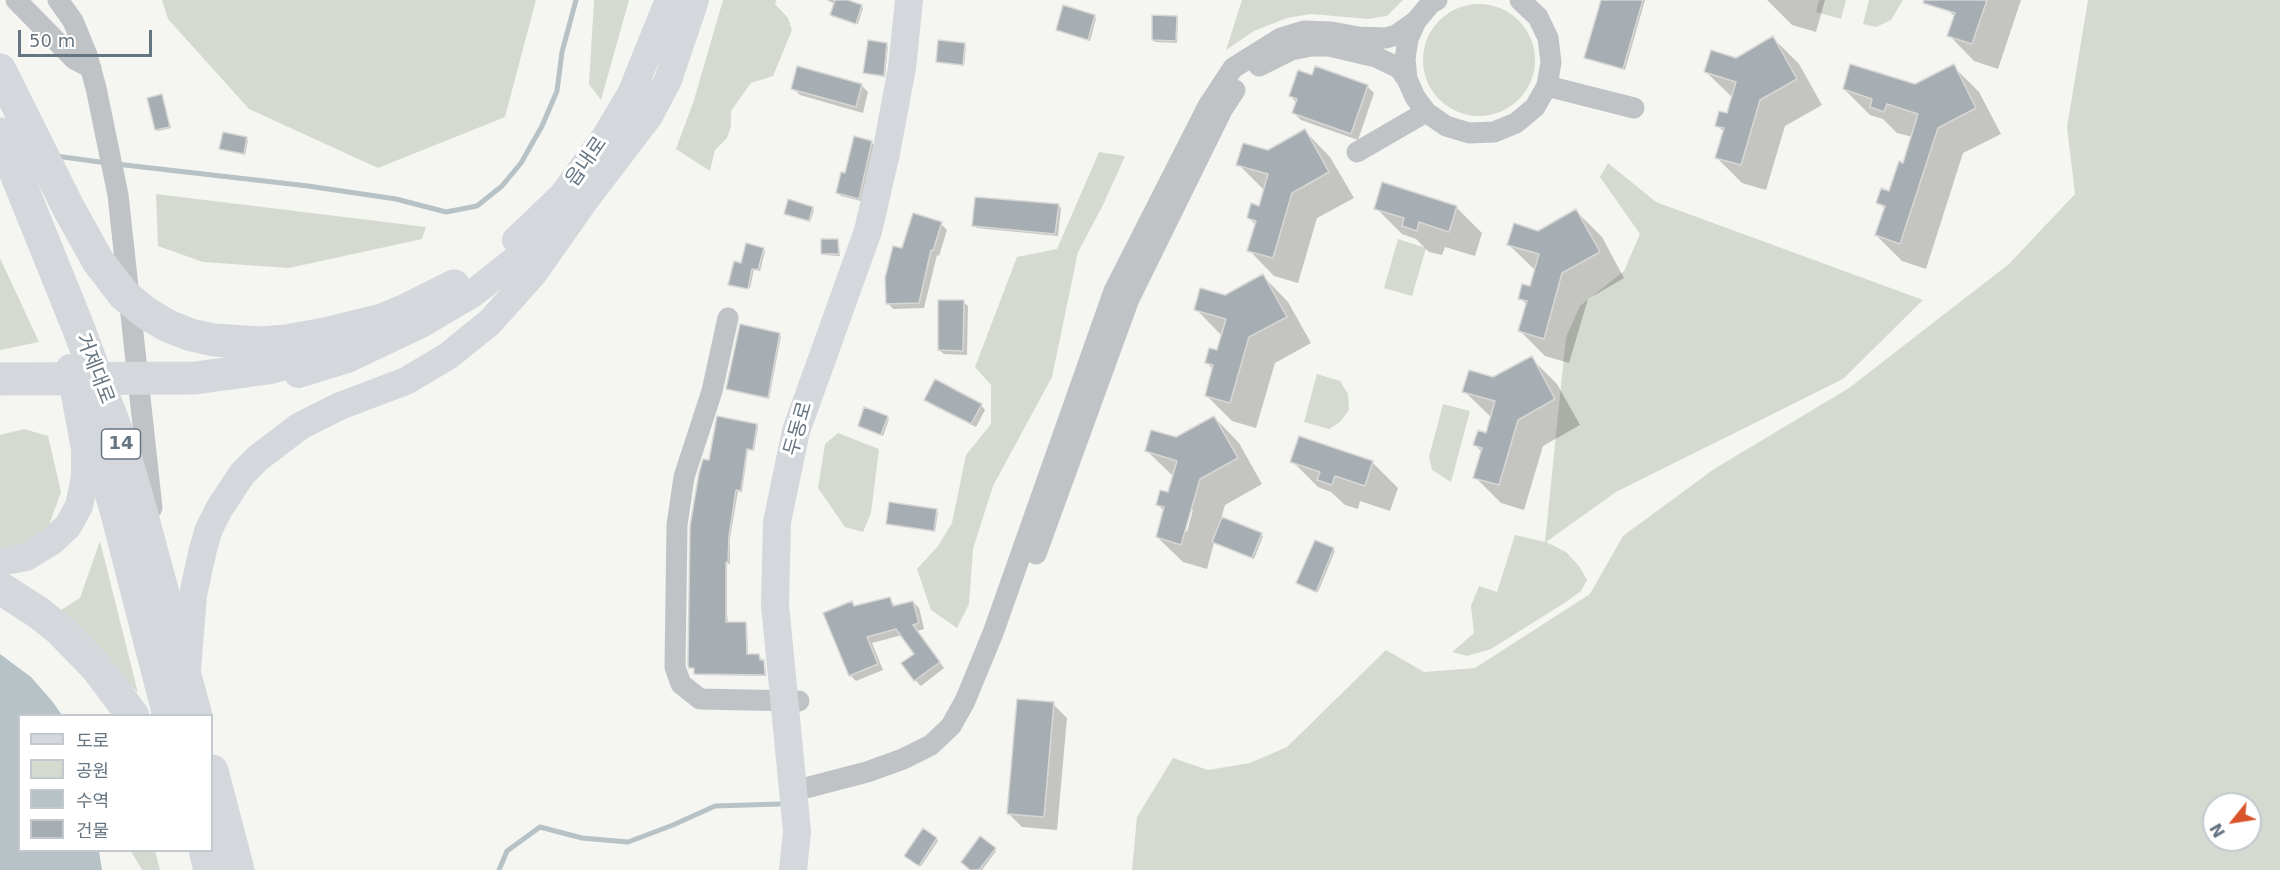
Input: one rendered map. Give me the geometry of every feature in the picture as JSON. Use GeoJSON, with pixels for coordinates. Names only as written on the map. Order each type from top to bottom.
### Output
{"type":"FeatureCollection","features":[{"type":"Feature","properties":{"kind":"highway"},"geometry":{"type":"LineString","coordinates":[[0,70],[9,132],[52,174],[106,274],[124,295],[146,313],[168,326],[191,335],[214,340],[261,343],[286,341],[382,320],[454,286]]}},
{"type":"Feature","properties":{"kind":"highway","name":"거제대로"},"geometry":{"type":"LineString","coordinates":[[9,132],[10,187],[100,451],[168,714]]}},
{"type":"Feature","properties":{"kind":"highway","name":"거제대로"},"geometry":{"type":"LineString","coordinates":[[10,187],[82,338],[122,447],[195,714]]}},
{"type":"Feature","properties":{"kind":"highway"},"geometry":{"type":"LineString","coordinates":[[7,386],[167,385],[242,373],[316,355],[376,331],[454,286]]}},
{"type":"Feature","properties":{"kind":"highway"},"geometry":{"type":"LineString","coordinates":[[0,588],[39,613],[60,630],[97,668],[132,714]]}},
{"type":"Feature","properties":{"kind":"highway"},"geometry":{"type":"LineString","coordinates":[[213,775],[238,870]]}},
{"type":"Feature","properties":{"kind":"highway"},"geometry":{"type":"LineString","coordinates":[[206,852],[210,870]]}},
{"type":"Feature","properties":{"kind":"street"},"geometry":{"type":"LineString","coordinates":[[16,0],[74,59],[91,68]]}},
{"type":"Feature","properties":{"kind":"street"},"geometry":{"type":"LineString","coordinates":[[58,0],[73,21],[91,68],[116,186],[161,583]]}},
{"type":"Feature","properties":{"kind":"street","name":"읍내로"},"geometry":{"type":"LineString","coordinates":[[454,286],[482,267],[530,228],[563,195],[584,168],[631,94],[669,0]]}},
{"type":"Feature","properties":{"kind":"street","name":"읍내로"},"geometry":{"type":"LineString","coordinates":[[585,200],[649,116],[668,80],[695,0]]}},
{"type":"Feature","properties":{"kind":"street","name":"두동로"},"geometry":{"type":"LineString","coordinates":[[793,870],[802,796],[792,701],[775,605],[777,522],[796,431],[868,231],[902,68],[909,0]]}},
{"type":"Feature","properties":{"kind":"street","name":"두동로"},"geometry":{"type":"LineString","coordinates":[[792,701],[790,606],[792,526],[808,438],[876,242],[899,135],[910,68],[917,0]]}},
{"type":"Feature","properties":{"kind":"street"},"geometry":{"type":"LineString","coordinates":[[802,796],[903,759],[931,745],[951,726],[965,701],[993,633],[1114,291],[1208,106],[1233,68],[1281,38],[1304,31],[1386,38],[1396,35],[1416,21],[1431,3],[1437,0]]}},
{"type":"Feature","properties":{"kind":"street"},"geometry":{"type":"LineString","coordinates":[[802,796],[911,771],[944,750],[970,720],[997,662],[1129,299],[1222,110],[1242,80],[1260,65],[1291,50],[1311,46],[1329,46],[1376,57],[1399,68],[1407,79],[1414,97],[1426,112],[1446,126],[1469,133],[1494,132],[1516,123],[1535,107],[1547,86],[1551,62],[1548,39],[1538,17],[1520,0]]}},
{"type":"Feature","properties":{"kind":"street"},"geometry":{"type":"LineString","coordinates":[[1407,79],[1405,59],[1408,39],[1416,21]]}},
{"type":"Feature","properties":{"kind":"street"},"geometry":{"type":"LineString","coordinates":[[1547,86],[1634,108]]}},
{"type":"Feature","properties":{"kind":"street"},"geometry":{"type":"LineString","coordinates":[[1357,152],[1426,112]]}},
{"type":"Feature","properties":{"kind":"street"},"geometry":{"type":"LineString","coordinates":[[167,385],[234,386],[319,369],[374,348],[472,294],[538,244],[585,200]]}},
{"type":"Feature","properties":{"kind":"street"},"geometry":{"type":"LineString","coordinates":[[186,678],[193,596],[203,549],[219,508],[242,474],[258,458],[300,426],[322,413],[406,381],[470,340],[514,297],[585,200]]}},
{"type":"Feature","properties":{"kind":"street"},"geometry":{"type":"LineString","coordinates":[[728,318],[712,391],[684,477],[677,525],[675,667],[681,684],[700,699],[792,701]]}},
{"type":"Feature","properties":{"kind":"street"},"geometry":{"type":"LineString","coordinates":[[0,562],[26,557],[51,542],[68,526],[79,506],[85,477],[85,449],[70,368]]}},
{"type":"Feature","properties":{"kind":"street","name":"두동로"},"geometry":{"type":"LineString","coordinates":[[802,796],[814,826],[810,870]]}},
{"type":"Feature","properties":{"kind":"green space"},"geometry":{"type":"Polygon","coordinates":[[[162,0],[536,0],[505,117],[378,168],[249,109],[168,19],[162,0]]]}},
{"type":"Feature","properties":{"kind":"green space"},"geometry":{"type":"Polygon","coordinates":[[[594,0],[629,0],[601,100],[589,84],[594,0]]]}},
{"type":"Feature","properties":{"kind":"green space"},"geometry":{"type":"Polygon","coordinates":[[[723,0],[776,0],[775,4],[788,18],[792,30],[773,76],[751,83],[731,111],[731,126],[727,138],[715,150],[710,171],[676,149],[694,100],[723,0]]]}},
{"type":"Feature","properties":{"kind":"green space"},"geometry":{"type":"Polygon","coordinates":[[[1242,0],[1403,0],[1387,16],[1368,19],[1311,14],[1287,18],[1254,31],[1226,50],[1242,0]]]}},
{"type":"Feature","properties":{"kind":"green space"},"geometry":{"type":"Polygon","coordinates":[[[1819,0],[1846,0],[1841,19],[1816,12],[1819,0]]]}},
{"type":"Feature","properties":{"kind":"green space"},"geometry":{"type":"Polygon","coordinates":[[[1869,0],[1903,0],[1891,20],[1876,27],[1863,24],[1869,0]]]}},
{"type":"Feature","properties":{"kind":"green space"},"geometry":{"type":"Polygon","coordinates":[[[2088,0],[2280,0],[2280,870],[1132,870],[1137,817],[1173,758],[1208,770],[1250,763],[1287,747],[1386,650],[1424,672],[1475,668],[1590,594],[1623,536],[1714,469],[1849,388],[2009,264],[2075,194],[2067,127],[2088,0]]]}},
{"type":"Feature","properties":{"kind":"green space"},"geometry":{"type":"Polygon","coordinates":[[[1479,4],[1500,8],[1519,20],[1531,39],[1535,60],[1531,81],[1519,100],[1500,112],[1479,116],[1458,112],[1439,100],[1427,81],[1423,60],[1427,39],[1439,20],[1458,8],[1479,4]]]}},
{"type":"Feature","properties":{"kind":"green space"},"geometry":{"type":"Polygon","coordinates":[[[1099,152],[1125,156],[1078,252],[1052,377],[993,486],[973,549],[969,604],[957,628],[931,610],[917,569],[938,546],[952,523],[966,455],[991,424],[991,385],[975,367],[1017,257],[1057,249],[1099,152]]]}},
{"type":"Feature","properties":{"kind":"green space"},"geometry":{"type":"Polygon","coordinates":[[[1608,163],[1656,202],[1923,300],[1843,379],[1616,492],[1546,542],[1566,552],[1579,566],[1587,580],[1581,591],[1491,649],[1467,656],[1452,652],[1474,633],[1471,606],[1479,586],[1497,592],[1515,535],[1545,542],[1566,337],[1580,306],[1624,271],[1640,234],[1600,177],[1608,163]]]}},
{"type":"Feature","properties":{"kind":"green space"},"geometry":{"type":"Polygon","coordinates":[[[156,194],[426,227],[422,239],[289,268],[203,262],[158,246],[156,194]]]}},
{"type":"Feature","properties":{"kind":"green space"},"geometry":{"type":"Polygon","coordinates":[[[1398,239],[1426,248],[1412,296],[1384,288],[1398,239]]]}},
{"type":"Feature","properties":{"kind":"green space"},"geometry":{"type":"Polygon","coordinates":[[[0,258],[39,342],[0,350],[0,258]]]}},
{"type":"Feature","properties":{"kind":"green space"},"geometry":{"type":"Polygon","coordinates":[[[1317,374],[1340,381],[1348,394],[1349,410],[1340,422],[1329,429],[1304,422],[1317,374]]]}},
{"type":"Feature","properties":{"kind":"green space"},"geometry":{"type":"Polygon","coordinates":[[[1443,404],[1470,411],[1451,482],[1432,470],[1429,457],[1443,404]]]}},
{"type":"Feature","properties":{"kind":"green space"},"geometry":{"type":"Polygon","coordinates":[[[24,429],[48,436],[61,492],[47,531],[0,555],[0,435],[24,429]]]}},
{"type":"Feature","properties":{"kind":"green space"},"geometry":{"type":"Polygon","coordinates":[[[838,433],[879,449],[871,513],[863,532],[845,527],[818,488],[825,444],[838,433]]]}},
{"type":"Feature","properties":{"kind":"green space"},"geometry":{"type":"Polygon","coordinates":[[[100,541],[138,693],[74,630],[50,617],[80,598],[100,541]]]}},
{"type":"Feature","properties":{"kind":"green space"},"geometry":{"type":"Polygon","coordinates":[[[132,852],[155,852],[160,870],[142,870],[132,852]]]}},
{"type":"Feature","properties":{"kind":"water"},"geometry":{"type":"Polygon","coordinates":[[[0,654],[31,677],[61,714],[18,714],[18,852],[99,852],[102,870],[0,870],[0,654]]]}},
{"type":"Feature","properties":{"kind":"building"},"geometry":{"type":"Polygon","coordinates":[[[835,0],[848,0],[862,5],[856,24],[830,15],[835,0]]]}},
{"type":"Feature","properties":{"kind":"building"},"geometry":{"type":"Polygon","coordinates":[[[1601,0],[1643,0],[1623,69],[1584,58],[1601,0]]]}},
{"type":"Feature","properties":{"kind":"building"},"geometry":{"type":"Polygon","coordinates":[[[1924,0],[1987,0],[1972,44],[1947,36],[1955,13],[1923,3],[1924,0]]]}},
{"type":"Feature","properties":{"kind":"building"},"geometry":{"type":"Polygon","coordinates":[[[1063,5],[1095,15],[1088,40],[1056,30],[1063,5]]]}},
{"type":"Feature","properties":{"kind":"building"},"geometry":{"type":"Polygon","coordinates":[[[1152,15],[1177,16],[1176,41],[1152,40],[1152,15]]]}},
{"type":"Feature","properties":{"kind":"building"},"geometry":{"type":"Polygon","coordinates":[[[1773,36],[1797,79],[1760,100],[1741,165],[1715,158],[1724,128],[1715,126],[1719,111],[1727,113],[1736,82],[1704,72],[1711,50],[1736,58],[1773,36]]]}},
{"type":"Feature","properties":{"kind":"building"},"geometry":{"type":"Polygon","coordinates":[[[868,40],[887,43],[884,76],[863,73],[868,40]]]}},
{"type":"Feature","properties":{"kind":"building"},"geometry":{"type":"Polygon","coordinates":[[[938,40],[965,43],[963,65],[936,62],[938,40]]]}},
{"type":"Feature","properties":{"kind":"building"},"geometry":{"type":"Polygon","coordinates":[[[1850,64],[1915,84],[1954,64],[1976,108],[1938,128],[1900,244],[1875,235],[1885,206],[1876,203],[1881,188],[1889,191],[1899,161],[1903,163],[1918,114],[1887,104],[1884,112],[1870,107],[1872,99],[1843,89],[1850,64]]]}},
{"type":"Feature","properties":{"kind":"building"},"geometry":{"type":"Polygon","coordinates":[[[797,66],[862,84],[856,107],[791,89],[797,66]]]}},
{"type":"Feature","properties":{"kind":"building"},"geometry":{"type":"Polygon","coordinates":[[[1315,66],[1368,85],[1351,134],[1292,113],[1297,99],[1289,96],[1298,70],[1312,75],[1315,66]]]}},
{"type":"Feature","properties":{"kind":"building"},"geometry":{"type":"Polygon","coordinates":[[[162,94],[170,127],[155,130],[147,98],[162,94]]]}},
{"type":"Feature","properties":{"kind":"building"},"geometry":{"type":"Polygon","coordinates":[[[1305,129],[1329,172],[1292,193],[1273,258],[1247,251],[1256,221],[1247,218],[1251,203],[1259,206],[1268,174],[1236,165],[1243,143],[1268,150],[1305,129]]]}},
{"type":"Feature","properties":{"kind":"building"},"geometry":{"type":"Polygon","coordinates":[[[223,132],[247,137],[244,154],[219,149],[223,132]]]}},
{"type":"Feature","properties":{"kind":"building"},"geometry":{"type":"Polygon","coordinates":[[[854,136],[872,141],[859,199],[836,193],[841,172],[845,173],[854,136]]]}},
{"type":"Feature","properties":{"kind":"building"},"geometry":{"type":"Polygon","coordinates":[[[1382,182],[1457,206],[1449,232],[1419,222],[1417,231],[1402,226],[1404,218],[1374,209],[1382,182]]]}},
{"type":"Feature","properties":{"kind":"building"},"geometry":{"type":"Polygon","coordinates":[[[975,197],[1059,204],[1055,234],[972,226],[975,197]]]}},
{"type":"Feature","properties":{"kind":"building"},"geometry":{"type":"Polygon","coordinates":[[[788,199],[813,207],[809,221],[784,214],[788,199]]]}},
{"type":"Feature","properties":{"kind":"building"},"geometry":{"type":"Polygon","coordinates":[[[1576,209],[1600,252],[1562,273],[1544,339],[1518,331],[1527,301],[1518,299],[1522,284],[1530,286],[1539,254],[1507,245],[1514,223],[1538,231],[1576,209]]]}},
{"type":"Feature","properties":{"kind":"building"},"geometry":{"type":"Polygon","coordinates":[[[913,213],[942,222],[933,251],[931,250],[919,303],[886,304],[885,278],[893,246],[902,248],[913,213]]]}},
{"type":"Feature","properties":{"kind":"building"},"geometry":{"type":"Polygon","coordinates":[[[821,239],[838,239],[839,254],[821,254],[821,239]]]}},
{"type":"Feature","properties":{"kind":"building"},"geometry":{"type":"Polygon","coordinates":[[[746,243],[764,248],[758,270],[752,269],[748,289],[728,285],[734,261],[741,263],[746,243]]]}},
{"type":"Feature","properties":{"kind":"building"},"geometry":{"type":"Polygon","coordinates":[[[1263,274],[1287,317],[1249,337],[1230,403],[1205,396],[1213,365],[1205,363],[1209,348],[1217,350],[1226,319],[1194,310],[1200,288],[1225,295],[1263,274]]]}},
{"type":"Feature","properties":{"kind":"building"},"geometry":{"type":"Polygon","coordinates":[[[938,300],[964,300],[963,351],[938,350],[938,300]]]}},
{"type":"Feature","properties":{"kind":"building"},"geometry":{"type":"Polygon","coordinates":[[[740,324],[780,333],[768,398],[726,389],[740,324]]]}},
{"type":"Feature","properties":{"kind":"building"},"geometry":{"type":"Polygon","coordinates":[[[1532,356],[1555,399],[1518,420],[1499,485],[1473,478],[1482,448],[1473,445],[1478,430],[1486,433],[1495,401],[1462,392],[1469,370],[1493,377],[1532,356]]]}},
{"type":"Feature","properties":{"kind":"building"},"geometry":{"type":"Polygon","coordinates":[[[935,379],[982,404],[971,424],[924,400],[935,379]]]}},
{"type":"Feature","properties":{"kind":"building"},"geometry":{"type":"Polygon","coordinates":[[[864,407],[888,416],[881,435],[858,426],[864,407]]]}},
{"type":"Feature","properties":{"kind":"building"},"geometry":{"type":"Polygon","coordinates":[[[717,416],[757,424],[753,450],[747,449],[741,491],[736,490],[729,536],[728,563],[726,562],[726,622],[746,622],[747,654],[759,654],[760,660],[764,660],[765,675],[694,674],[694,668],[689,668],[688,665],[690,526],[699,473],[703,459],[709,460],[717,416]]]}},
{"type":"Feature","properties":{"kind":"building"},"geometry":{"type":"Polygon","coordinates":[[[1214,416],[1238,458],[1200,479],[1181,545],[1156,537],[1164,507],[1156,505],[1160,490],[1168,492],[1177,461],[1145,451],[1151,430],[1176,437],[1214,416]]]}},
{"type":"Feature","properties":{"kind":"building"},"geometry":{"type":"Polygon","coordinates":[[[1299,436],[1373,461],[1365,486],[1335,476],[1332,485],[1317,480],[1320,472],[1290,462],[1299,436]]]}},
{"type":"Feature","properties":{"kind":"building"},"geometry":{"type":"Polygon","coordinates":[[[889,502],[937,509],[934,531],[886,524],[889,502]]]}},
{"type":"Feature","properties":{"kind":"building"},"geometry":{"type":"Polygon","coordinates":[[[1222,517],[1262,533],[1252,558],[1212,542],[1222,517]]]}},
{"type":"Feature","properties":{"kind":"building"},"geometry":{"type":"Polygon","coordinates":[[[1315,540],[1334,548],[1316,592],[1296,583],[1315,540]]]}},
{"type":"Feature","properties":{"kind":"building"},"geometry":{"type":"Polygon","coordinates":[[[890,597],[893,606],[913,601],[919,623],[913,625],[940,662],[914,681],[901,663],[914,654],[896,629],[867,637],[878,664],[849,676],[823,613],[852,601],[854,606],[890,597]]]}},
{"type":"Feature","properties":{"kind":"building"},"geometry":{"type":"Polygon","coordinates":[[[1017,699],[1054,702],[1044,817],[1007,814],[1017,699]]]}},
{"type":"Feature","properties":{"kind":"building"},"geometry":{"type":"Polygon","coordinates":[[[923,828],[937,838],[919,866],[904,856],[923,828]]]}},
{"type":"Feature","properties":{"kind":"building"},"geometry":{"type":"Polygon","coordinates":[[[980,836],[996,848],[979,870],[970,870],[961,862],[980,836]]]}},
{"type":"Feature","properties":{"kind":"waterway"},"geometry":{"type":"LineString","coordinates":[[116,164],[308,186],[396,199],[446,212],[477,206],[502,186],[521,163],[542,126],[557,91],[562,52],[576,0]]}},
{"type":"Feature","properties":{"kind":"waterway"},"geometry":{"type":"LineString","coordinates":[[56,156],[107,163]]}},
{"type":"Feature","properties":{"kind":"waterway"},"geometry":{"type":"LineString","coordinates":[[499,870],[507,851],[540,827],[582,838],[628,842],[715,806],[780,804]]}}]}
